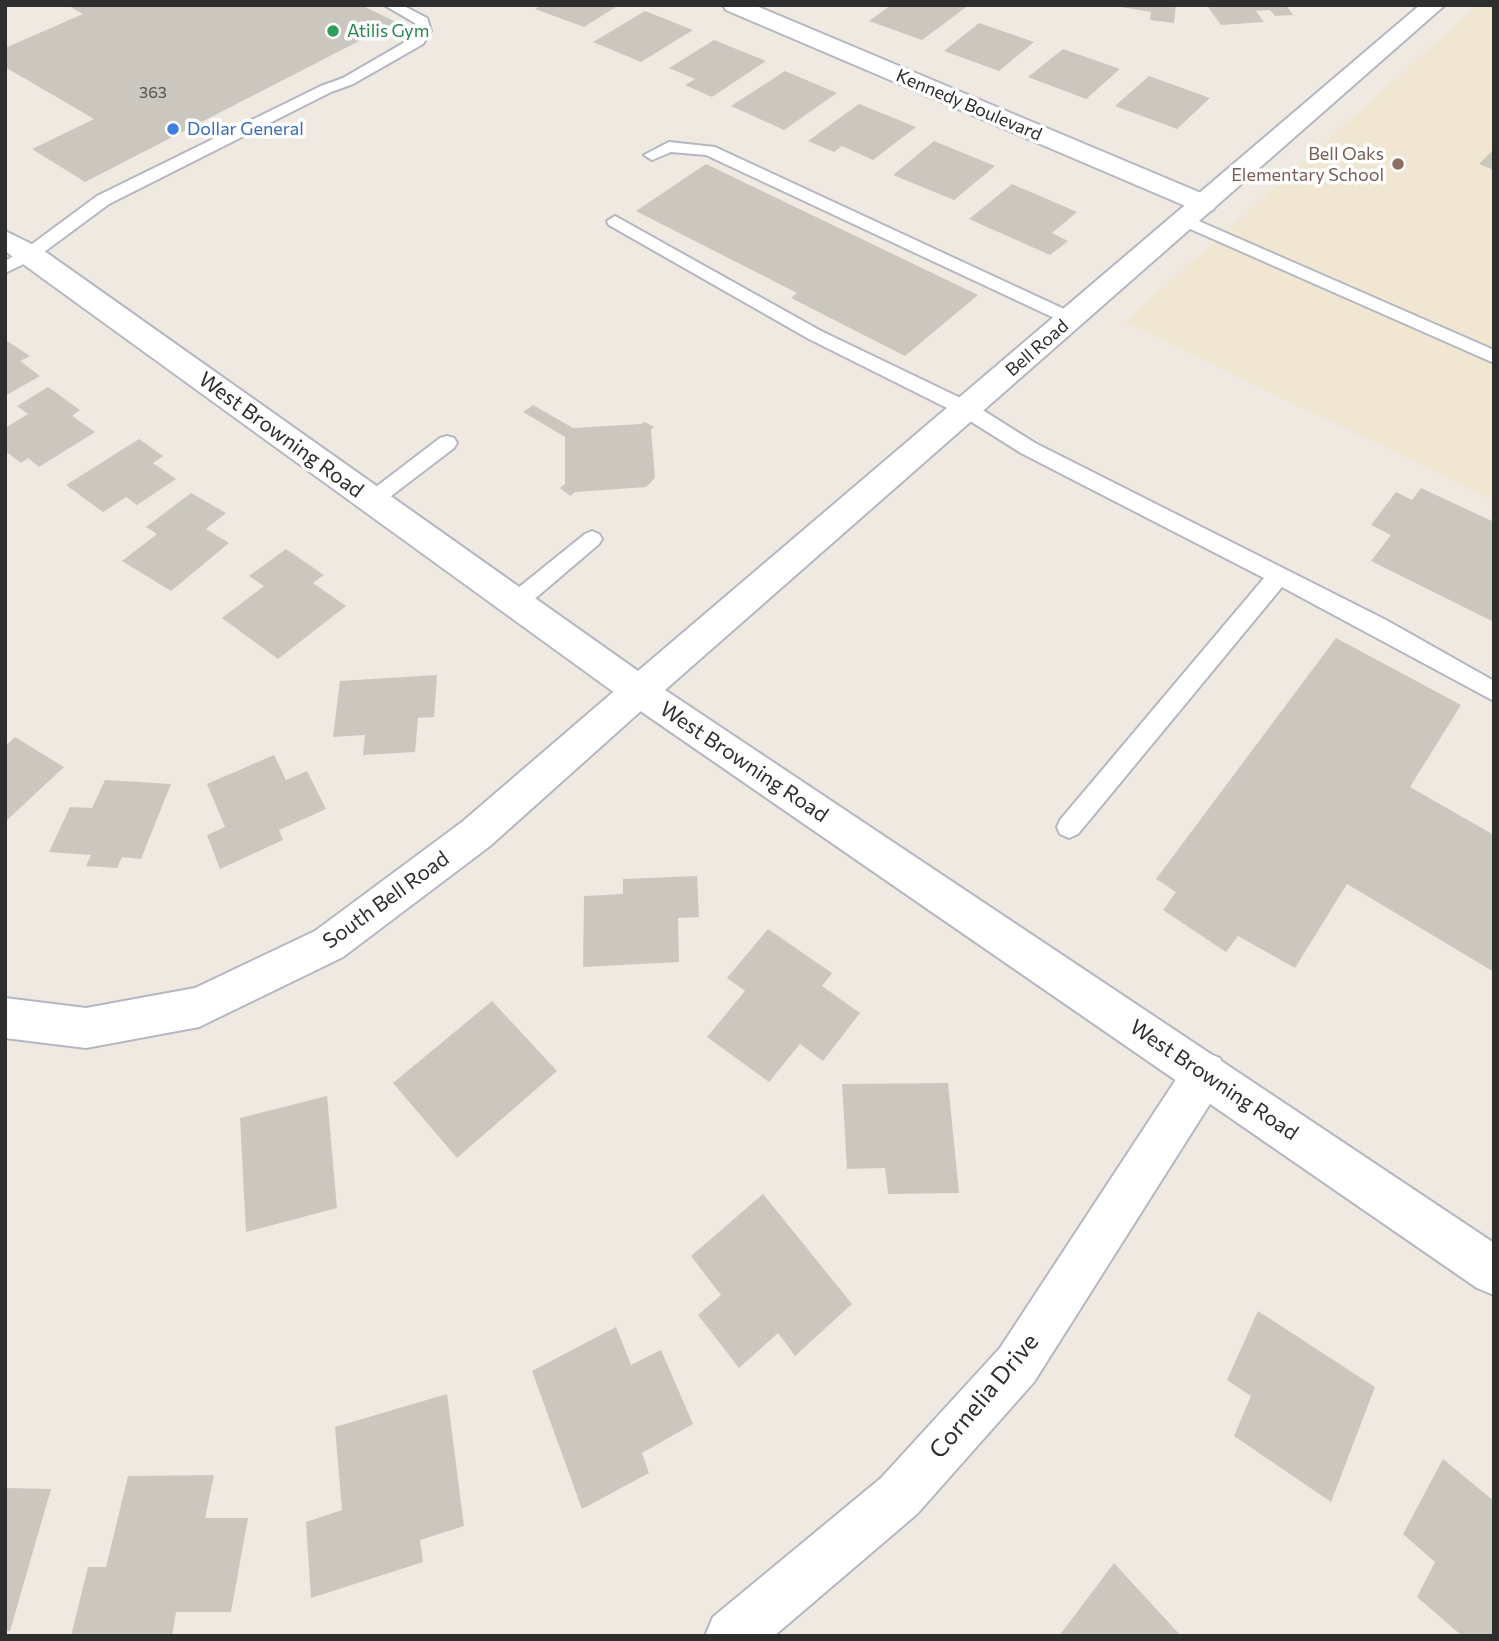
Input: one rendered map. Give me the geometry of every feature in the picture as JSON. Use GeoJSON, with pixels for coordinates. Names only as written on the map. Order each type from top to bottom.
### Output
{"type":"FeatureCollection","features":[{"type":"Feature","properties":{"kind":"street","name":"Kennedy Boulevard"},"geometry":{"type":"LineString","coordinates":[[734,5],[1195,212]]}},
{"type":"Feature","properties":{"kind":"street","name":"Bell Road"},"geometry":{"type":"LineString","coordinates":[[639,691],[1434,5]]}},
{"type":"Feature","properties":{"kind":"street","name":"West Browning Road"},"geometry":{"type":"LineString","coordinates":[[14,254],[371,500],[639,691],[1494,1271]]}},
{"type":"Feature","properties":{"kind":"street","name":"South Bell Road"},"geometry":{"type":"LineString","coordinates":[[5,1018],[86,1028],[198,1007],[329,944],[476,834],[639,691]]}},
{"type":"Feature","properties":{"kind":"street","name":"Cornelia Drive"},"geometry":{"type":"LineString","coordinates":[[732,1636],[899,1496],[1017,1365],[1205,1073]]}},
{"type":"Feature","properties":{"kind":"lane"},"geometry":{"type":"LineString","coordinates":[[14,254],[103,200],[326,89],[348,81],[418,41],[424,31],[422,21],[391,5]]}},
{"type":"Feature","properties":{"kind":"lane"},"geometry":{"type":"LineString","coordinates":[[652,155],[669,147],[709,150],[1071,318]]}},
{"type":"Feature","properties":{"kind":"lane"},"geometry":{"type":"LineString","coordinates":[[1195,212],[1494,357]]}},
{"type":"Feature","properties":{"kind":"lane"},"geometry":{"type":"LineString","coordinates":[[615,221],[814,335],[966,410],[1028,448],[1378,626],[1494,692]]}},
{"type":"Feature","properties":{"kind":"lane"},"geometry":{"type":"LineString","coordinates":[[371,500],[447,443]]}},
{"type":"Feature","properties":{"kind":"lane"},"geometry":{"type":"LineString","coordinates":[[516,602],[592,539]]}},
{"type":"Feature","properties":{"kind":"lane"},"geometry":{"type":"LineString","coordinates":[[1069,827],[1279,575]]}},
{"type":"Feature","properties":{"kind":"shaded area","name":"Bell Oaks Elementary School"},"geometry":{"type":"Polygon","coordinates":[[[1478,5],[1494,5],[1494,500],[1125,322],[1478,5]]]}},
{"type":"Feature","properties":{"kind":"building"},"geometry":{"type":"Polygon","coordinates":[[[67,5],[361,5],[396,22],[85,182],[32,149],[94,119],[5,67],[5,48],[83,14],[67,5]]]}},
{"type":"Feature","properties":{"kind":"building"},"geometry":{"type":"Polygon","coordinates":[[[541,5],[619,5],[584,27],[535,9],[541,5]]]}},
{"type":"Feature","properties":{"kind":"building"},"geometry":{"type":"Polygon","coordinates":[[[891,5],[969,5],[922,40],[869,21],[891,5]]]}},
{"type":"Feature","properties":{"kind":"building"},"geometry":{"type":"Polygon","coordinates":[[[1109,5],[1176,5],[1174,23],[1150,20],[1151,12],[1109,5]]]}},
{"type":"Feature","properties":{"kind":"building"},"geometry":{"type":"Polygon","coordinates":[[[1286,5],[1293,15],[1275,16],[1270,10],[1256,11],[1264,22],[1221,25],[1208,7],[1286,5]]]}},
{"type":"Feature","properties":{"kind":"building"},"geometry":{"type":"Polygon","coordinates":[[[645,11],[693,30],[641,62],[593,42],[645,11]]]}},
{"type":"Feature","properties":{"kind":"building"},"geometry":{"type":"Polygon","coordinates":[[[979,23],[1034,42],[999,71],[944,51],[979,23]]]}},
{"type":"Feature","properties":{"kind":"building"},"geometry":{"type":"Polygon","coordinates":[[[714,40],[766,61],[712,97],[685,85],[695,79],[669,68],[714,40]]]}},
{"type":"Feature","properties":{"kind":"building"},"geometry":{"type":"Polygon","coordinates":[[[1063,49],[1120,69],[1086,99],[1028,77],[1063,49]]]}},
{"type":"Feature","properties":{"kind":"building"},"geometry":{"type":"Polygon","coordinates":[[[785,71],[837,93],[784,130],[731,106],[785,71]]]}},
{"type":"Feature","properties":{"kind":"building"},"geometry":{"type":"Polygon","coordinates":[[[1149,76],[1210,98],[1177,129],[1115,106],[1149,76]]]}},
{"type":"Feature","properties":{"kind":"building"},"geometry":{"type":"Polygon","coordinates":[[[859,104],[916,127],[873,160],[842,146],[834,152],[808,141],[859,104]]]}},
{"type":"Feature","properties":{"kind":"building"},"geometry":{"type":"Polygon","coordinates":[[[934,141],[995,166],[954,200],[893,175],[934,141]]]}},
{"type":"Feature","properties":{"kind":"building"},"geometry":{"type":"Polygon","coordinates":[[[1494,149],[1494,170],[1479,164],[1494,149]]]}},
{"type":"Feature","properties":{"kind":"building"},"geometry":{"type":"Polygon","coordinates":[[[706,164],[978,295],[905,356],[791,298],[797,293],[636,211],[706,164]]]}},
{"type":"Feature","properties":{"kind":"building"},"geometry":{"type":"Polygon","coordinates":[[[1012,184],[1077,212],[1052,233],[1068,241],[1050,255],[969,219],[1012,184]]]}},
{"type":"Feature","properties":{"kind":"building"},"geometry":{"type":"Polygon","coordinates":[[[7,341],[30,356],[20,361],[40,376],[5,396],[7,341]]]}},
{"type":"Feature","properties":{"kind":"building"},"geometry":{"type":"Polygon","coordinates":[[[48,387],[80,410],[72,416],[95,432],[39,467],[28,458],[21,463],[5,451],[5,428],[28,414],[17,406],[48,387]]]}},
{"type":"Feature","properties":{"kind":"building"},"geometry":{"type":"Polygon","coordinates":[[[533,405],[573,428],[645,422],[654,427],[651,430],[655,478],[646,487],[575,492],[570,496],[560,488],[565,484],[565,437],[523,412],[533,405]]]}},
{"type":"Feature","properties":{"kind":"building"},"geometry":{"type":"Polygon","coordinates":[[[139,439],[163,456],[153,463],[176,479],[137,505],[126,497],[103,512],[66,485],[139,439]]]}},
{"type":"Feature","properties":{"kind":"building"},"geometry":{"type":"Polygon","coordinates":[[[1421,488],[1494,522],[1494,622],[1371,561],[1391,535],[1371,525],[1396,492],[1412,500],[1421,488]]]}},
{"type":"Feature","properties":{"kind":"building"},"geometry":{"type":"Polygon","coordinates":[[[191,493],[226,513],[206,529],[229,543],[171,591],[122,561],[157,534],[146,527],[191,493]]]}},
{"type":"Feature","properties":{"kind":"building"},"geometry":{"type":"Polygon","coordinates":[[[286,549],[324,575],[313,583],[346,606],[278,659],[222,618],[264,586],[249,576],[286,549]]]}},
{"type":"Feature","properties":{"kind":"building"},"geometry":{"type":"Polygon","coordinates":[[[1336,638],[1461,705],[1410,787],[1494,835],[1494,972],[1347,884],[1295,968],[1238,936],[1226,952],[1163,910],[1176,892],[1156,879],[1336,638]]]}},
{"type":"Feature","properties":{"kind":"building"},"geometry":{"type":"Polygon","coordinates":[[[437,675],[434,717],[418,718],[415,752],[363,755],[365,735],[333,737],[340,681],[437,675]]]}},
{"type":"Feature","properties":{"kind":"building"},"geometry":{"type":"Polygon","coordinates":[[[15,737],[64,767],[5,822],[5,746],[15,737]]]}},
{"type":"Feature","properties":{"kind":"building"},"geometry":{"type":"Polygon","coordinates":[[[274,755],[286,780],[307,771],[326,809],[279,830],[283,840],[220,869],[207,835],[225,827],[207,784],[274,755]]]}},
{"type":"Feature","properties":{"kind":"building"},"geometry":{"type":"Polygon","coordinates":[[[105,780],[171,784],[141,859],[122,857],[117,868],[86,866],[91,855],[49,852],[70,807],[92,808],[105,780]]]}},
{"type":"Feature","properties":{"kind":"building"},"geometry":{"type":"Polygon","coordinates":[[[697,876],[699,917],[678,918],[679,962],[583,967],[584,896],[623,894],[623,879],[697,876]]]}},
{"type":"Feature","properties":{"kind":"building"},"geometry":{"type":"Polygon","coordinates":[[[768,929],[832,973],[822,986],[860,1013],[823,1061],[800,1044],[769,1082],[707,1037],[745,991],[727,978],[768,929]]]}},
{"type":"Feature","properties":{"kind":"building"},"geometry":{"type":"Polygon","coordinates":[[[492,1001],[557,1071],[457,1158],[393,1083],[492,1001]]]}},
{"type":"Feature","properties":{"kind":"building"},"geometry":{"type":"Polygon","coordinates":[[[948,1083],[959,1193],[888,1194],[885,1168],[847,1169],[842,1084],[948,1083]]]}},
{"type":"Feature","properties":{"kind":"building"},"geometry":{"type":"Polygon","coordinates":[[[327,1096],[337,1208],[246,1232],[240,1118],[327,1096]]]}},
{"type":"Feature","properties":{"kind":"building"},"geometry":{"type":"Polygon","coordinates":[[[763,1194],[852,1304],[795,1356],[778,1333],[739,1368],[698,1315],[721,1295],[691,1256],[763,1194]]]}},
{"type":"Feature","properties":{"kind":"building"},"geometry":{"type":"Polygon","coordinates":[[[1258,1311],[1375,1387],[1331,1502],[1234,1436],[1251,1396],[1227,1380],[1258,1311]]]}},
{"type":"Feature","properties":{"kind":"building"},"geometry":{"type":"Polygon","coordinates":[[[616,1327],[631,1365],[661,1350],[693,1424],[642,1453],[649,1473],[582,1509],[532,1371],[616,1327]]]}},
{"type":"Feature","properties":{"kind":"building"},"geometry":{"type":"Polygon","coordinates":[[[447,1394],[464,1526],[420,1540],[423,1562],[311,1598],[306,1522],[342,1510],[335,1427],[447,1394]]]}},
{"type":"Feature","properties":{"kind":"building"},"geometry":{"type":"Polygon","coordinates":[[[1443,1459],[1494,1501],[1494,1636],[1462,1636],[1417,1597],[1435,1562],[1403,1534],[1443,1459]]]}},
{"type":"Feature","properties":{"kind":"building"},"geometry":{"type":"Polygon","coordinates":[[[214,1475],[205,1518],[248,1518],[231,1612],[176,1612],[172,1636],[71,1636],[88,1567],[106,1567],[128,1476],[214,1475]]]}},
{"type":"Feature","properties":{"kind":"building"},"geometry":{"type":"Polygon","coordinates":[[[5,1488],[51,1489],[10,1631],[5,1631],[5,1488]]]}},
{"type":"Feature","properties":{"kind":"building"},"geometry":{"type":"Polygon","coordinates":[[[1114,1563],[1181,1636],[1059,1636],[1114,1563]]]}},
{"type":"Feature","properties":{"kind":"place","name":"Atilis Gym"},"geometry":{"type":"Point","coordinates":[333,31]}},
{"type":"Feature","properties":{"kind":"place","name":"Dollar General"},"geometry":{"type":"Point","coordinates":[173,129]}},
{"type":"Feature","properties":{"kind":"place","name":"Bell Oaks Elementary School"},"geometry":{"type":"Point","coordinates":[1398,164]}}]}
